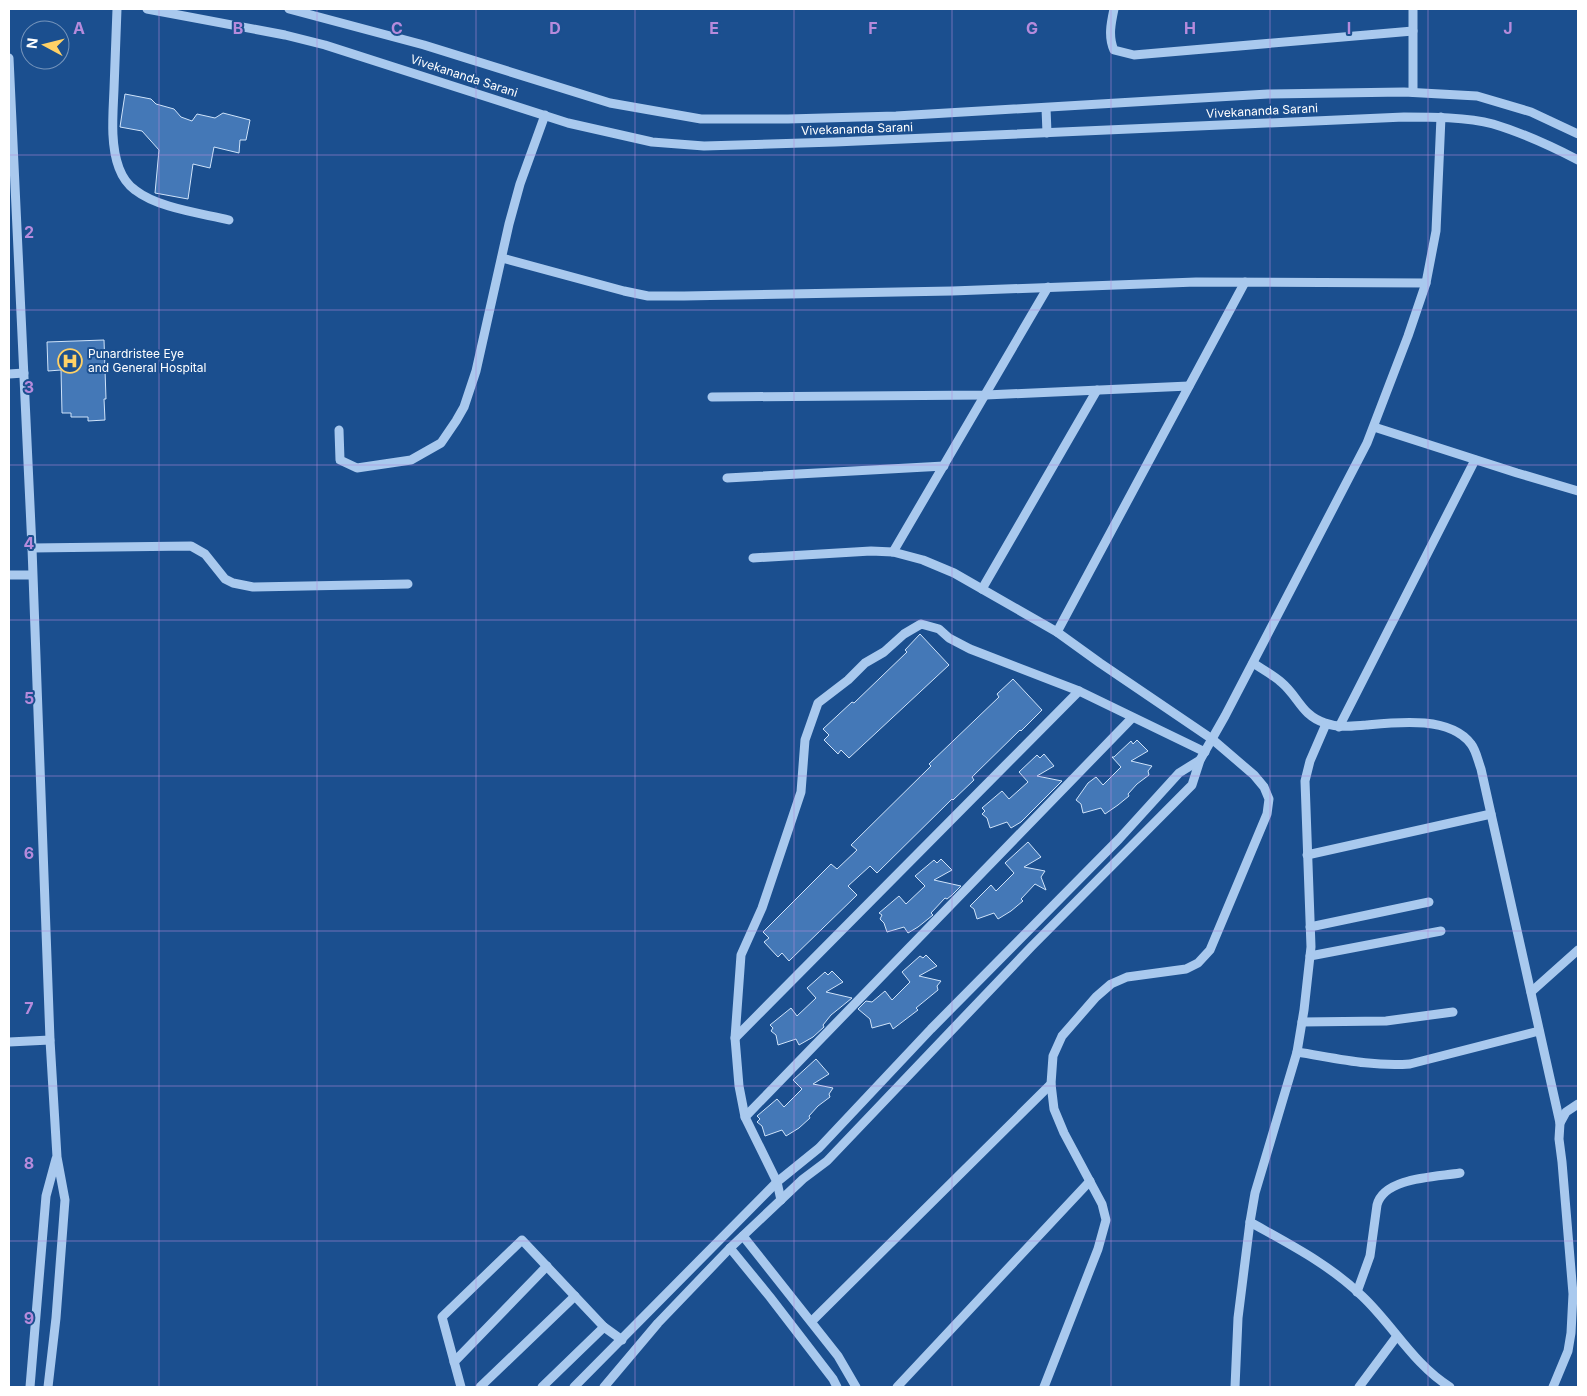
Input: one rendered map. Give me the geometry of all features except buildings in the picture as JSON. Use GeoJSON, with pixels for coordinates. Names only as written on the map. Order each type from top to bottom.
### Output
{"type":"FeatureCollection","features":[{"type":"Feature","properties":{"kind":"street"},"geometry":{"type":"LineString","coordinates":[[117,9],[113,113],[114,146],[119,169],[126,182],[147,197],[229,220]]}},
{"type":"Feature","properties":{"kind":"street","name":"Vivekananda Sarani"},"geometry":{"type":"LineString","coordinates":[[147,9],[285,35],[325,45],[592,129],[652,142],[704,146],[835,142],[1394,117],[1441,117],[1491,124],[1551,146],[1578,160]]}},
{"type":"Feature","properties":{"kind":"street","name":"Vivekananda Sarani"},"geometry":{"type":"LineString","coordinates":[[289,9],[424,45],[610,103],[701,119],[828,118],[1046,108],[1268,94],[1413,92],[1477,96],[1531,112],[1578,134]]}},
{"type":"Feature","properties":{"kind":"street"},"geometry":{"type":"LineString","coordinates":[[1114,9],[1111,23],[1111,43],[1114,50],[1134,55],[1413,31]]}},
{"type":"Feature","properties":{"kind":"street"},"geometry":{"type":"LineString","coordinates":[[1413,9],[1413,92]]}},
{"type":"Feature","properties":{"kind":"street"},"geometry":{"type":"LineString","coordinates":[[9,58],[12,195],[24,373],[32,548],[50,1040],[57,1157],[65,1200],[56,1318],[48,1387]]}},
{"type":"Feature","properties":{"kind":"street"},"geometry":{"type":"LineString","coordinates":[[1046,108],[1047,133]]}},
{"type":"Feature","properties":{"kind":"street"},"geometry":{"type":"LineString","coordinates":[[340,430],[340,460],[357,468],[411,460],[441,443],[464,407],[476,371],[509,224],[520,184],[545,115]]}},
{"type":"Feature","properties":{"kind":"street"},"geometry":{"type":"LineString","coordinates":[[604,1387],[658,1323],[730,1248],[803,1179],[827,1161],[1032,946],[1192,785],[1200,760],[1253,663],[1374,427],[1426,283],[1436,231],[1441,117]]}},
{"type":"Feature","properties":{"kind":"street"},"geometry":{"type":"LineString","coordinates":[[502,258],[648,296],[952,291],[1196,282],[1426,283]]}},
{"type":"Feature","properties":{"kind":"street"},"geometry":{"type":"LineString","coordinates":[[1057,632],[1245,282]]}},
{"type":"Feature","properties":{"kind":"street"},"geometry":{"type":"LineString","coordinates":[[893,552],[1048,287]]}},
{"type":"Feature","properties":{"kind":"street"},"geometry":{"type":"LineString","coordinates":[[9,374],[24,373]]}},
{"type":"Feature","properties":{"kind":"street"},"geometry":{"type":"LineString","coordinates":[[712,397],[986,395],[1189,386]]}},
{"type":"Feature","properties":{"kind":"street"},"geometry":{"type":"LineString","coordinates":[[982,589],[1097,390]]}},
{"type":"Feature","properties":{"kind":"street"},"geometry":{"type":"LineString","coordinates":[[1374,427],[1578,491]]}},
{"type":"Feature","properties":{"kind":"street"},"geometry":{"type":"LineString","coordinates":[[1339,727],[1476,460]]}},
{"type":"Feature","properties":{"kind":"street"},"geometry":{"type":"LineString","coordinates":[[727,478],[944,466]]}},
{"type":"Feature","properties":{"kind":"street"},"geometry":{"type":"LineString","coordinates":[[32,548],[191,546],[205,554],[225,579],[233,583],[253,587],[408,584]]}},
{"type":"Feature","properties":{"kind":"street"},"geometry":{"type":"LineString","coordinates":[[753,558],[871,551],[893,552],[923,560],[954,573],[1057,632],[1212,739],[1254,775],[1264,787],[1269,799],[1267,814],[1210,950],[1198,963],[1186,968],[1127,977],[1111,984],[1096,997],[1062,1036],[1053,1056],[1051,1084],[1054,1109],[1064,1133],[1102,1204],[1106,1220],[1098,1249],[1044,1387]]}},
{"type":"Feature","properties":{"kind":"street"},"geometry":{"type":"LineString","coordinates":[[9,575],[32,575]]}},
{"type":"Feature","properties":{"kind":"street"},"geometry":{"type":"LineString","coordinates":[[781,1200],[777,1182],[745,1117],[739,1086],[735,1038],[742,955],[762,908],[801,792],[805,740],[818,703],[843,685],[865,663],[884,652],[904,634],[921,624],[939,629],[949,638],[970,649],[1079,690],[1132,718],[1205,752]]}},
{"type":"Feature","properties":{"kind":"street"},"geometry":{"type":"LineString","coordinates":[[1253,663],[1281,682],[1305,712],[1326,724],[1339,727],[1423,723],[1443,726],[1460,733],[1472,745],[1481,769],[1560,1123],[1559,1139],[1564,1181],[1572,1304],[1572,1333],[1568,1351],[1553,1387]]}},
{"type":"Feature","properties":{"kind":"street"},"geometry":{"type":"LineString","coordinates":[[735,1038],[1079,690]]}},
{"type":"Feature","properties":{"kind":"street"},"geometry":{"type":"LineString","coordinates":[[745,1117],[1132,718]]}},
{"type":"Feature","properties":{"kind":"street"},"geometry":{"type":"LineString","coordinates":[[1235,1387],[1238,1318],[1250,1222],[1258,1184],[1297,1052],[1302,1022],[1310,956],[1305,781],[1310,760],[1326,724]]}},
{"type":"Feature","properties":{"kind":"street"},"geometry":{"type":"LineString","coordinates":[[574,1387],[777,1182],[819,1148],[931,1029],[1119,839],[1179,773],[1200,760]]}},
{"type":"Feature","properties":{"kind":"street"},"geometry":{"type":"LineString","coordinates":[[1307,855],[1491,814]]}},
{"type":"Feature","properties":{"kind":"street"},"geometry":{"type":"LineString","coordinates":[[1310,927],[1429,902]]}},
{"type":"Feature","properties":{"kind":"street"},"geometry":{"type":"LineString","coordinates":[[1310,956],[1441,931]]}},
{"type":"Feature","properties":{"kind":"street"},"geometry":{"type":"LineString","coordinates":[[1531,992],[1578,950]]}},
{"type":"Feature","properties":{"kind":"street"},"geometry":{"type":"LineString","coordinates":[[1302,1022],[1386,1021],[1453,1012]]}},
{"type":"Feature","properties":{"kind":"street"},"geometry":{"type":"LineString","coordinates":[[1297,1052],[1392,1066],[1410,1064],[1540,1030]]}},
{"type":"Feature","properties":{"kind":"street"},"geometry":{"type":"LineString","coordinates":[[9,1042],[50,1040]]}},
{"type":"Feature","properties":{"kind":"street"},"geometry":{"type":"LineString","coordinates":[[812,1321],[1051,1084]]}},
{"type":"Feature","properties":{"kind":"street"},"geometry":{"type":"LineString","coordinates":[[1560,1123],[1566,1112],[1578,1104]]}},
{"type":"Feature","properties":{"kind":"street"},"geometry":{"type":"LineString","coordinates":[[30,1387],[46,1196],[57,1157]]}},
{"type":"Feature","properties":{"kind":"street"},"geometry":{"type":"LineString","coordinates":[[1357,1292],[1370,1256],[1378,1198],[1383,1192],[1406,1181],[1460,1173]]}},
{"type":"Feature","properties":{"kind":"street"},"geometry":{"type":"LineString","coordinates":[[897,1387],[1090,1181]]}},
{"type":"Feature","properties":{"kind":"street"},"geometry":{"type":"LineString","coordinates":[[1250,1222],[1337,1274],[1357,1292],[1424,1368],[1450,1387]]}},
{"type":"Feature","properties":{"kind":"street"},"geometry":{"type":"LineString","coordinates":[[743,1236],[812,1321],[838,1356],[856,1387]]}},
{"type":"Feature","properties":{"kind":"street"},"geometry":{"type":"LineString","coordinates":[[461,1387],[442,1317],[522,1240],[604,1327],[622,1340]]}},
{"type":"Feature","properties":{"kind":"street"},"geometry":{"type":"LineString","coordinates":[[730,1248],[770,1297],[838,1387]]}},
{"type":"Feature","properties":{"kind":"street"},"geometry":{"type":"LineString","coordinates":[[454,1362],[547,1266]]}},
{"type":"Feature","properties":{"kind":"street"},"geometry":{"type":"LineString","coordinates":[[480,1387],[575,1296]]}},
{"type":"Feature","properties":{"kind":"street"},"geometry":{"type":"LineString","coordinates":[[542,1387],[604,1327]]}},
{"type":"Feature","properties":{"kind":"street"},"geometry":{"type":"LineString","coordinates":[[630,1332],[643,1342]]}},
{"type":"Feature","properties":{"kind":"street"},"geometry":{"type":"LineString","coordinates":[[1359,1387],[1397,1336]]}},
{"type":"Feature","properties":{"kind":"place","name":"Punardristee Eye and General Hospital"},"geometry":{"type":"Point","coordinates":[70,361]}}]}
